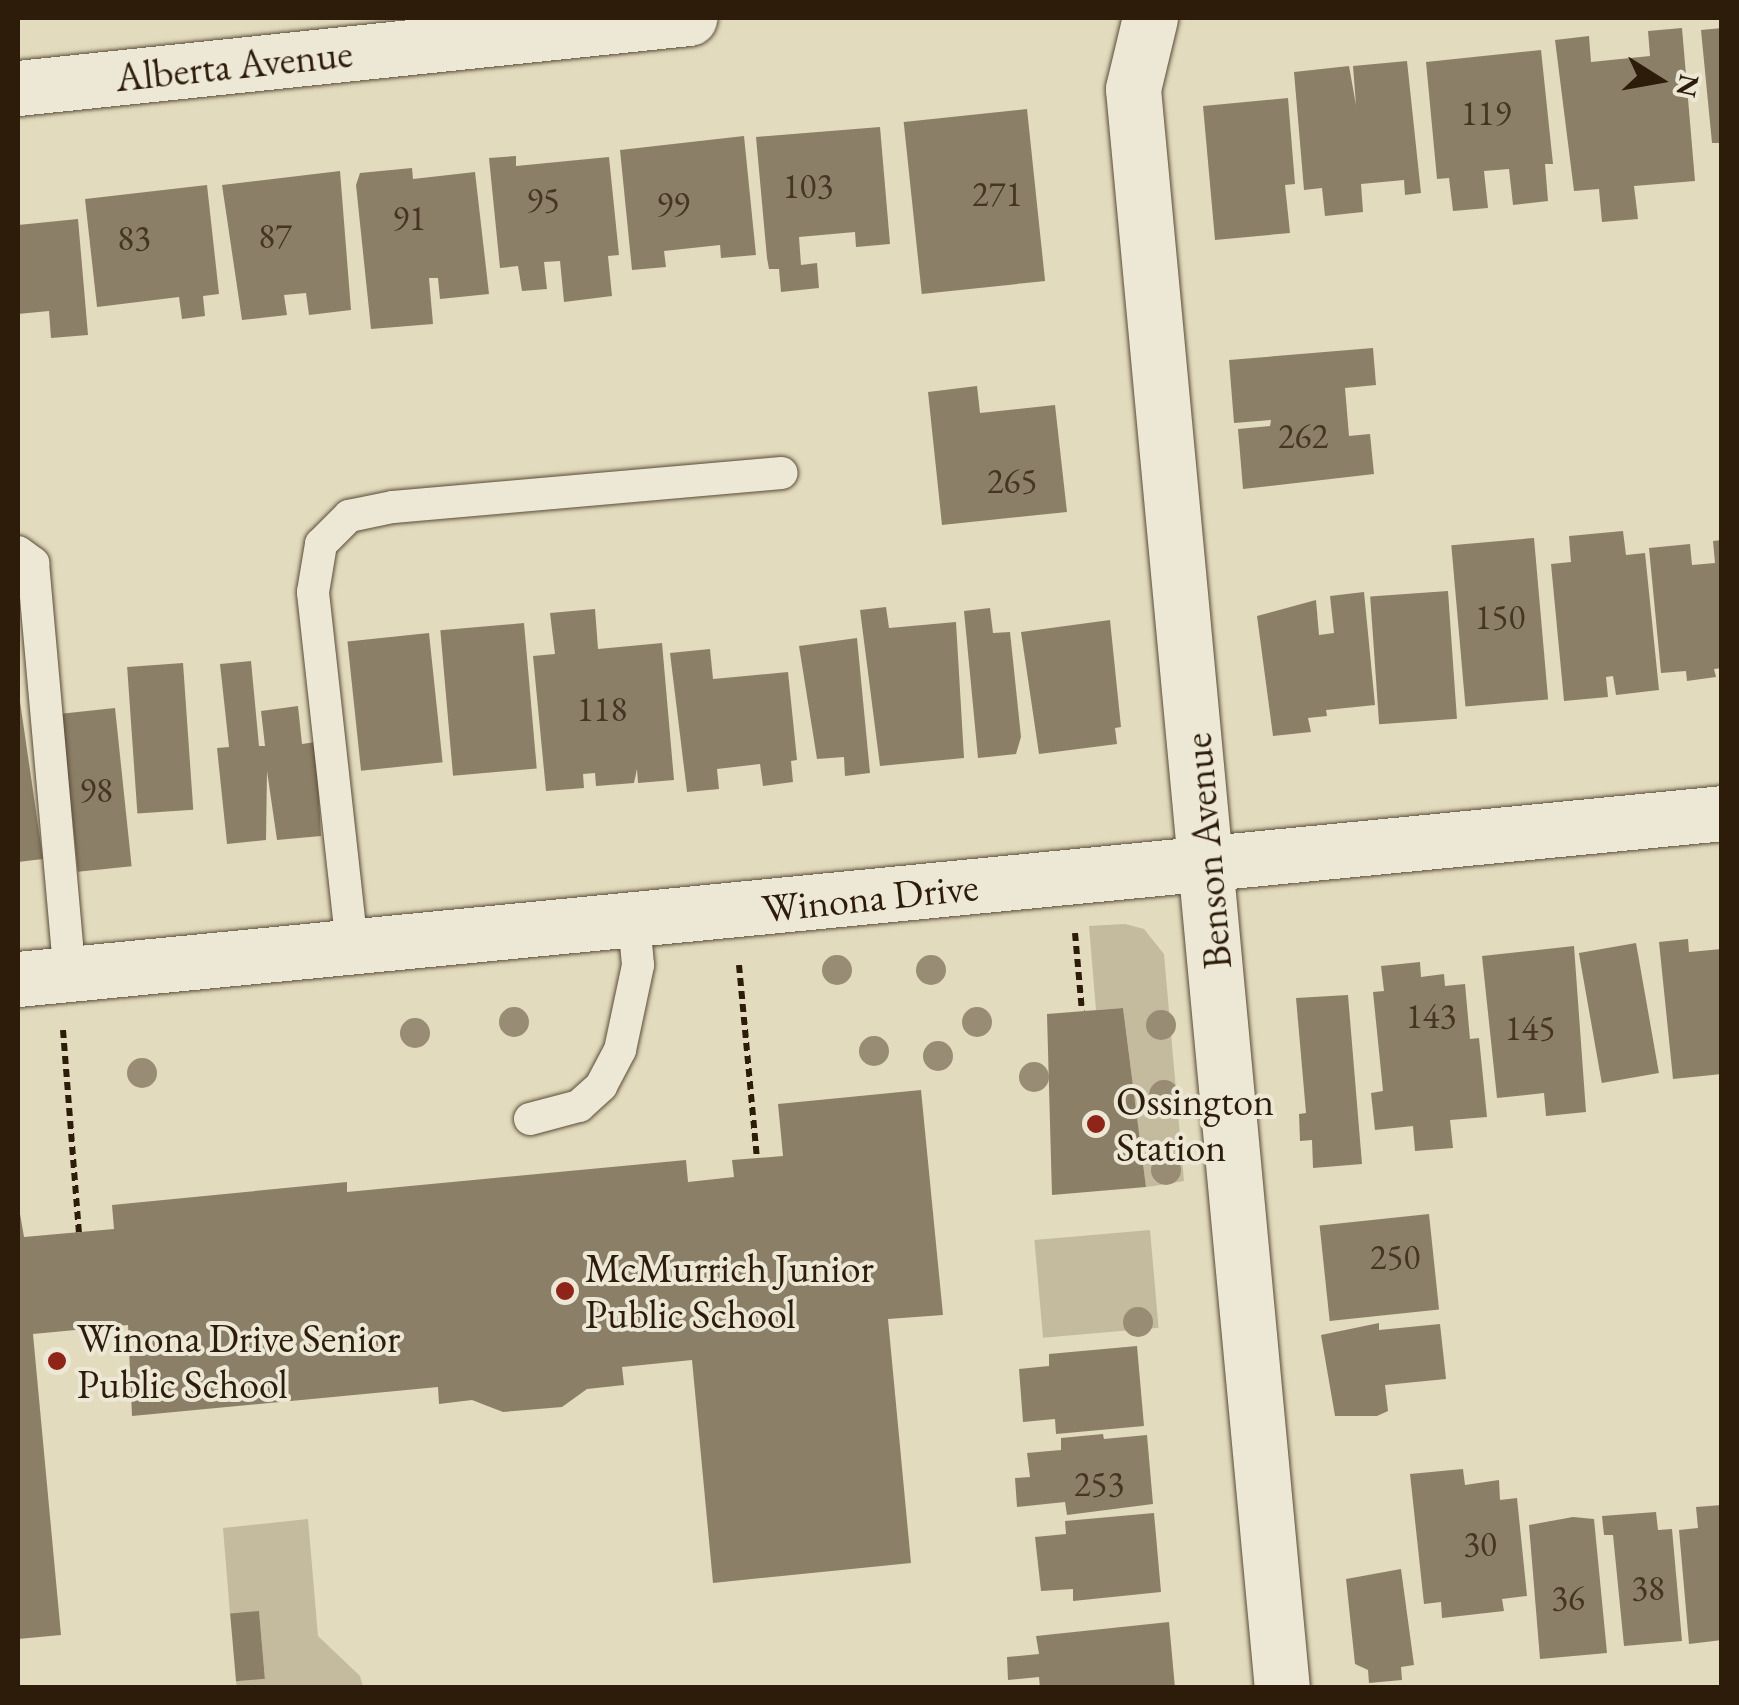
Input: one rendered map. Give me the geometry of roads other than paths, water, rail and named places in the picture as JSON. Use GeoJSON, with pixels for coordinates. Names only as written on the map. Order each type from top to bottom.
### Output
{"type":"FeatureCollection","features":[{"type":"Feature","properties":{"kind":"street","name":"Alberta Avenue"},"geometry":{"type":"LineString","coordinates":[[18,88],[472,28],[690,18]]}},
{"type":"Feature","properties":{"kind":"street","name":"Benson Avenue"},"geometry":{"type":"LineString","coordinates":[[1150,18],[1133,88],[1210,863],[1282,1688]]}},
{"type":"Feature","properties":{"kind":"street","name":"Winona Drive"},"geometry":{"type":"LineString","coordinates":[[50,992],[352,946],[1722,812]]}},
{"type":"Feature","properties":{"kind":"lane"},"geometry":{"type":"LineString","coordinates":[[352,946],[313,592],[320,544],[349,516],[393,506],[782,472]]}},
{"type":"Feature","properties":{"kind":"lane"},"geometry":{"type":"LineString","coordinates":[[18,552],[33,563],[50,992]]}},
{"type":"Feature","properties":{"kind":"lane"},"geometry":{"type":"LineString","coordinates":[[530,1119],[578,1106],[601,1086],[620,1050],[638,966],[634,921]]}},
{"type":"Feature","properties":{"kind":"place","name":"Ossington Station"},"geometry":{"type":"Point","coordinates":[1096,1124]}},
{"type":"Feature","properties":{"kind":"place","name":"McMurrich Junior Public School"},"geometry":{"type":"Point","coordinates":[565,1291]}},
{"type":"Feature","properties":{"kind":"place","name":"Winona Drive Senior Public School"},"geometry":{"type":"Point","coordinates":[57,1361]}}]}
